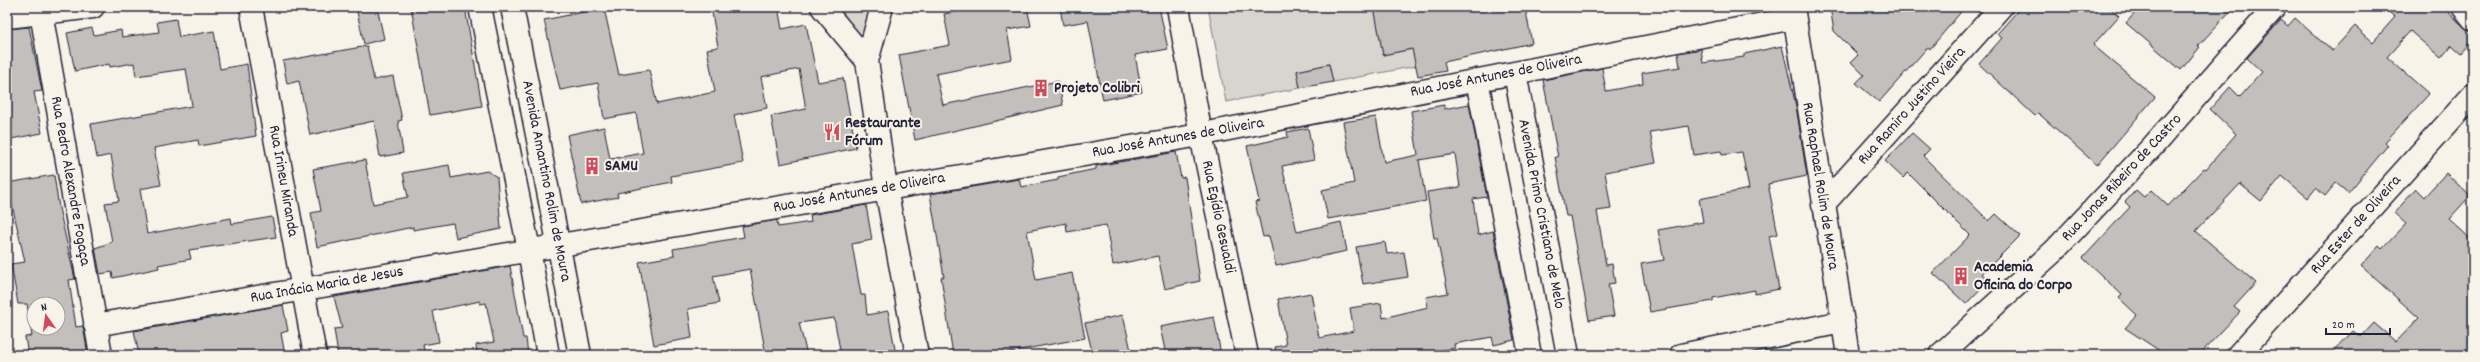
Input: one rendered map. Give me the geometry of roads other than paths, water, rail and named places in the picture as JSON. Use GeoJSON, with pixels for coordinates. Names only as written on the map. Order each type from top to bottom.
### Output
{"type":"FeatureCollection","features":[{"type":"Feature","properties":{"kind":"street"},"geometry":{"type":"LineString","coordinates":[[7,17],[40,10],[93,7]]}},
{"type":"Feature","properties":{"kind":"street","name":"Rua Irineu Miranda"},"geometry":{"type":"LineString","coordinates":[[252,7],[315,355]]}},
{"type":"Feature","properties":{"kind":"street","name":"Avenida Amantino Rolim de Moura"},"geometry":{"type":"LineString","coordinates":[[480,7],[529,250],[548,355]]}},
{"type":"Feature","properties":{"kind":"street","name":"Avenida Amantino Rolim de Moura"},"geometry":{"type":"LineString","coordinates":[[512,7],[560,245],[580,355]]}},
{"type":"Feature","properties":{"kind":"street"},"geometry":{"type":"LineString","coordinates":[[822,7],[867,62]]}},
{"type":"Feature","properties":{"kind":"street"},"geometry":{"type":"LineString","coordinates":[[882,7],[867,62],[886,188],[917,355]]}},
{"type":"Feature","properties":{"kind":"street","name":"Rua Egídio Gesualdi"},"geometry":{"type":"LineString","coordinates":[[1178,7],[1201,135],[1246,355]]}},
{"type":"Feature","properties":{"kind":"street","name":"Rua Ramiro Justino Vieira"},"geometry":{"type":"LineString","coordinates":[[1823,205],[2001,7]]}},
{"type":"Feature","properties":{"kind":"street","name":"Rua Jonas Ribeiro de Castro"},"geometry":{"type":"LineString","coordinates":[[1940,355],[2054,251],[2152,147],[2275,7]]}},
{"type":"Feature","properties":{"kind":"street"},"geometry":{"type":"LineString","coordinates":[[2463,7],[2473,18]]}},
{"type":"Feature","properties":{"kind":"street","name":"Rua Pedro Alexandre Fogaça"},"geometry":{"type":"LineString","coordinates":[[40,10],[101,355]]}},
{"type":"Feature","properties":{"kind":"street","name":"Rua José Antunes de Oliveira"},"geometry":{"type":"LineString","coordinates":[[560,245],[1201,135],[1515,73],[1793,12]]}},
{"type":"Feature","properties":{"kind":"street","name":"Rua Raphael Rolim de Moura"},"geometry":{"type":"LineString","coordinates":[[1793,12],[1848,355]]}},
{"type":"Feature","properties":{"kind":"street","name":"Avenida Primo Cristiano de Melo"},"geometry":{"type":"LineString","coordinates":[[1515,73],[1568,355]]}},
{"type":"Feature","properties":{"kind":"street"},"geometry":{"type":"LineString","coordinates":[[1477,80],[1530,355]]}},
{"type":"Feature","properties":{"kind":"street","name":"Rua Ester de Oliveira"},"geometry":{"type":"LineString","coordinates":[[2238,355],[2473,95]]}},
{"type":"Feature","properties":{"kind":"street","name":"Rua Inácia Maria de Jesus"},"geometry":{"type":"LineString","coordinates":[[95,325],[560,245]]}},
{"type":"Feature","properties":{"kind":"street"},"geometry":{"type":"LineString","coordinates":[[1681,355],[1842,322]]}},
{"type":"Feature","properties":{"kind":"place","name":"Projeto Colibri"},"geometry":{"type":"Point","coordinates":[1041,88]}},
{"type":"Feature","properties":{"kind":"place","name":"Restaurante Fórum"},"geometry":{"type":"Point","coordinates":[832,132]}},
{"type":"Feature","properties":{"kind":"place","name":"SAMU"},"geometry":{"type":"Point","coordinates":[592,166]}},
{"type":"Feature","properties":{"kind":"place","name":"Academia Oficina do Corpo"},"geometry":{"type":"Point","coordinates":[1961,276]}}]}
